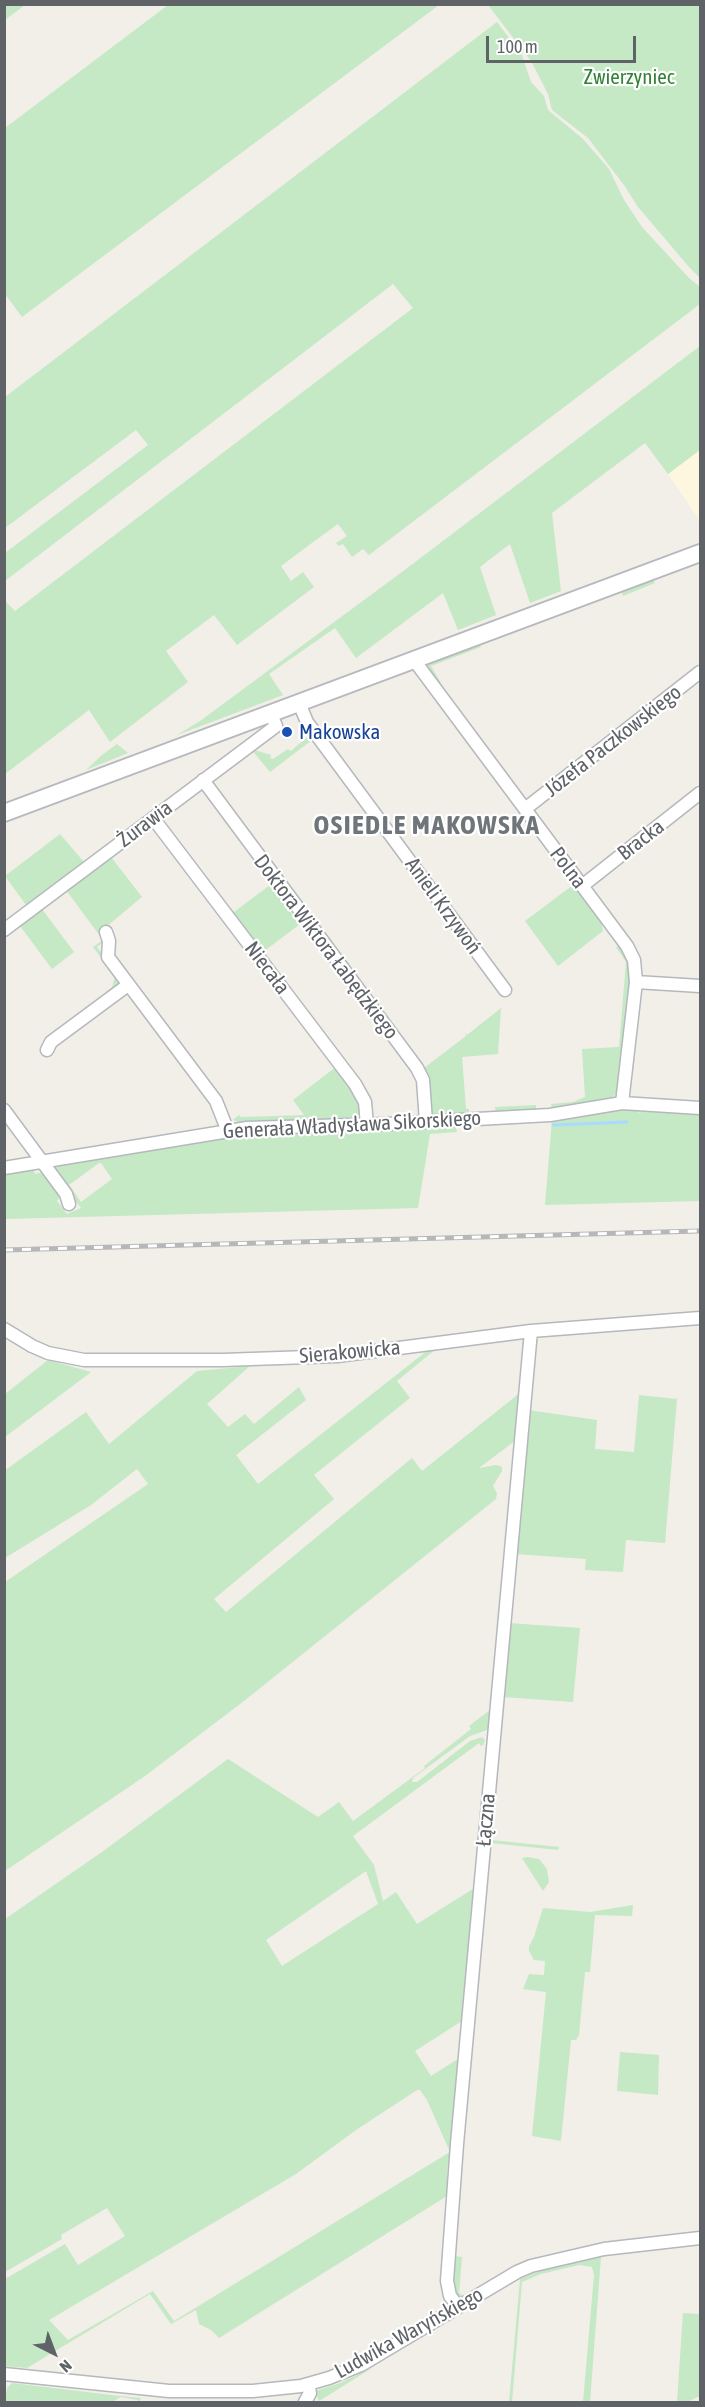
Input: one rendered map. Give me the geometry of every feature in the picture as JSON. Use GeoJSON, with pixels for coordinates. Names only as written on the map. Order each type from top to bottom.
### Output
{"type":"FeatureCollection","features":[{"type":"Feature","properties":{"kind":"street"},"geometry":{"type":"LineString","coordinates":[[4,813],[700,553]]}},
{"type":"Feature","properties":{"kind":"street","name":"Polna"},"geometry":{"type":"LineString","coordinates":[[414,660],[627,946],[636,967],[636,982],[622,1103]]}},
{"type":"Feature","properties":{"kind":"street","name":"Józefa Paczkowskiego"},"geometry":{"type":"LineString","coordinates":[[525,809],[700,672]]}},
{"type":"Feature","properties":{"kind":"street","name":"Anieli Krzywoń"},"geometry":{"type":"LineString","coordinates":[[299,703],[307,722],[505,990]]}},
{"type":"Feature","properties":{"kind":"street","name":"Żurawia"},"geometry":{"type":"LineString","coordinates":[[4,930],[276,726],[271,714]]}},
{"type":"Feature","properties":{"kind":"street","name":"Doktora Wiktora Łabędzkiego"},"geometry":{"type":"LineString","coordinates":[[203,780],[417,1068],[423,1080],[426,1122]]}},
{"type":"Feature","properties":{"kind":"street","name":"Bracka"},"geometry":{"type":"LineString","coordinates":[[582,886],[700,793]]}},
{"type":"Feature","properties":{"kind":"street","name":"Niecała"},"geometry":{"type":"LineString","coordinates":[[153,818],[355,1084],[365,1102],[367,1125]]}},
{"type":"Feature","properties":{"kind":"street"},"geometry":{"type":"LineString","coordinates":[[106,932],[109,941],[107,955],[216,1101],[227,1130]]}},
{"type":"Feature","properties":{"kind":"street"},"geometry":{"type":"LineString","coordinates":[[636,982],[700,986]]}},
{"type":"Feature","properties":{"kind":"street"},"geometry":{"type":"LineString","coordinates":[[47,1050],[51,1042],[128,985]]}},
{"type":"Feature","properties":{"kind":"street","name":"Generała Władysława Sikorskiego"},"geometry":{"type":"LineString","coordinates":[[4,1168],[227,1130],[271,1126],[367,1125],[550,1116],[622,1103],[700,1108]]}},
{"type":"Feature","properties":{"kind":"street"},"geometry":{"type":"LineString","coordinates":[[4,1110],[66,1194],[69,1204]]}},
{"type":"Feature","properties":{"kind":"street","name":"Sierakowicka"},"geometry":{"type":"LineString","coordinates":[[4,1329],[48,1353],[84,1360],[223,1360],[337,1356],[531,1331],[700,1318]]}},
{"type":"Feature","properties":{"kind":"street","name":"Łączna"},"geometry":{"type":"LineString","coordinates":[[458,2307],[450,2295],[447,2281],[457,2145],[531,1331]]}},
{"type":"Feature","properties":{"kind":"street","name":"Ludwika Waryńskiego"},"geometry":{"type":"LineString","coordinates":[[4,2374],[169,2391],[271,2390],[308,2384],[361,2365],[517,2272],[547,2261],[613,2248],[700,2238]]}},
{"type":"Feature","properties":{"kind":"street"},"geometry":{"type":"LineString","coordinates":[[305,2403],[310,2393],[308,2384]]}},
{"type":"Feature","properties":{"kind":"shaded area"},"geometry":{"type":"Polygon","coordinates":[[[700,450],[700,521],[668,474],[700,450]]]}},
{"type":"Feature","properties":{"kind":"green space"},"geometry":{"type":"Polygon","coordinates":[[[5,4],[25,4],[25,5],[5,20],[5,4]]]}},
{"type":"Feature","properties":{"kind":"green space"},"geometry":{"type":"Polygon","coordinates":[[[168,5],[439,5],[22,317],[5,294],[5,128],[168,5]]]}},
{"type":"Feature","properties":{"kind":"green space","name":"Zwierzyniec"},"geometry":{"type":"Polygon","coordinates":[[[488,5],[700,5],[700,278],[638,207],[588,138],[552,110],[548,94],[531,61],[488,5]]]}},
{"type":"Feature","properties":{"kind":"green space"},"geometry":{"type":"Polygon","coordinates":[[[497,22],[522,55],[531,82],[544,96],[548,110],[583,139],[609,169],[624,200],[642,227],[700,287],[700,304],[369,555],[363,549],[352,557],[343,544],[339,546],[336,543],[347,536],[338,524],[320,537],[281,566],[291,581],[303,572],[314,587],[237,645],[214,615],[166,651],[188,682],[110,742],[89,710],[5,774],[5,601],[15,611],[413,308],[393,284],[5,581],[5,553],[148,445],[136,430],[5,528],[5,397],[497,22]]]}},
{"type":"Feature","properties":{"kind":"green space"},"geometry":{"type":"Polygon","coordinates":[[[700,346],[700,450],[668,474],[645,443],[552,513],[561,591],[530,603],[510,544],[480,567],[496,615],[458,630],[443,593],[356,658],[335,628],[269,674],[283,695],[177,735],[200,721],[402,572],[700,346]]]}},
{"type":"Feature","properties":{"kind":"green space"},"geometry":{"type":"Polygon","coordinates":[[[652,578],[655,583],[623,596],[621,590],[652,578]]]}},
{"type":"Feature","properties":{"kind":"green space"},"geometry":{"type":"Polygon","coordinates":[[[479,643],[481,647],[431,666],[441,683],[438,683],[425,666],[425,663],[479,643]]]}},
{"type":"Feature","properties":{"kind":"green space"},"geometry":{"type":"Polygon","coordinates":[[[311,734],[324,755],[312,740],[270,772],[251,749],[271,755],[270,758],[273,759],[288,749],[291,751],[311,734]]]}},
{"type":"Feature","properties":{"kind":"green space"},"geometry":{"type":"Polygon","coordinates":[[[117,744],[128,753],[86,770],[102,755],[117,744]]]}},
{"type":"Feature","properties":{"kind":"green space"},"geometry":{"type":"Polygon","coordinates":[[[60,834],[84,862],[26,905],[5,876],[60,834]]]}},
{"type":"Feature","properties":{"kind":"green space"},"geometry":{"type":"Polygon","coordinates":[[[111,857],[142,897],[100,932],[104,941],[97,947],[119,978],[120,984],[110,994],[107,991],[112,987],[115,976],[93,947],[103,940],[66,890],[111,857]]]}},
{"type":"Feature","properties":{"kind":"green space"},"geometry":{"type":"Polygon","coordinates":[[[270,885],[300,924],[263,952],[279,973],[277,975],[228,910],[230,908],[234,912],[270,885]]]}},
{"type":"Feature","properties":{"kind":"green space"},"geometry":{"type":"Polygon","coordinates":[[[573,885],[601,922],[603,931],[558,966],[525,921],[573,885]]]}},
{"type":"Feature","properties":{"kind":"green space"},"geometry":{"type":"Polygon","coordinates":[[[42,909],[74,952],[52,969],[20,926],[42,909]]]}},
{"type":"Feature","properties":{"kind":"green space"},"geometry":{"type":"Polygon","coordinates":[[[620,946],[632,972],[617,1093],[608,1101],[552,1111],[551,1104],[573,1102],[585,1097],[582,1049],[619,1047],[626,962],[616,947],[620,946]]]}},
{"type":"Feature","properties":{"kind":"green space"},"geometry":{"type":"Polygon","coordinates":[[[501,1008],[498,1054],[462,1057],[466,1109],[469,1109],[469,1116],[434,1117],[430,1114],[424,1068],[466,1036],[465,1033],[467,1035],[501,1008]]]}},
{"type":"Feature","properties":{"kind":"green space"},"geometry":{"type":"Polygon","coordinates":[[[337,1066],[357,1094],[361,1113],[352,1121],[243,1124],[233,1120],[239,1115],[241,1117],[304,1115],[293,1100],[337,1066]]]}},
{"type":"Feature","properties":{"kind":"green space"},"geometry":{"type":"Polygon","coordinates":[[[536,1105],[536,1112],[496,1115],[495,1107],[536,1105]]]}},
{"type":"Feature","properties":{"kind":"green space"},"geometry":{"type":"Polygon","coordinates":[[[628,1107],[637,1109],[639,1113],[643,1110],[700,1111],[700,1201],[545,1205],[552,1119],[628,1107]]]}},
{"type":"Feature","properties":{"kind":"green space"},"geometry":{"type":"Polygon","coordinates":[[[455,1125],[457,1132],[430,1134],[418,1208],[5,1219],[5,1172],[32,1167],[35,1174],[44,1172],[61,1195],[57,1201],[67,1214],[81,1208],[54,1173],[54,1165],[230,1134],[455,1125]],[[101,1163],[69,1185],[81,1202],[112,1179],[101,1163]]]}},
{"type":"Feature","properties":{"kind":"green space"},"geometry":{"type":"Polygon","coordinates":[[[436,1349],[397,1381],[410,1398],[314,1475],[334,1499],[214,1599],[226,1612],[412,1458],[422,1471],[521,1392],[516,1413],[516,1440],[479,1468],[496,1465],[502,1467],[493,1486],[497,1493],[496,1499],[244,1701],[145,1776],[5,1871],[5,1582],[148,1484],[137,1469],[91,1505],[5,1558],[4,1471],[86,1412],[109,1444],[197,1371],[250,1366],[207,1404],[228,1427],[245,1414],[254,1424],[299,1387],[306,1400],[236,1455],[258,1484],[428,1350],[436,1349]]]}},
{"type":"Feature","properties":{"kind":"green space"},"geometry":{"type":"Polygon","coordinates":[[[48,1360],[91,1372],[5,1437],[5,1394],[48,1360]]]}},
{"type":"Feature","properties":{"kind":"green space"},"geometry":{"type":"Polygon","coordinates":[[[639,1395],[677,1399],[665,1543],[626,1540],[623,1572],[585,1570],[586,1559],[515,1554],[528,1410],[597,1420],[595,1449],[634,1452],[639,1395]]]}},
{"type":"Feature","properties":{"kind":"green space"},"geometry":{"type":"Polygon","coordinates":[[[509,1623],[580,1628],[573,1702],[503,1697],[509,1623]]]}},
{"type":"Feature","properties":{"kind":"green space"},"geometry":{"type":"Polygon","coordinates":[[[490,1710],[491,1719],[487,1730],[470,1736],[413,1778],[412,1782],[417,1782],[470,1741],[482,1737],[485,1740],[483,1745],[479,1743],[353,1836],[374,1865],[383,1901],[396,1892],[417,1924],[476,1887],[465,2019],[415,2051],[431,2076],[461,2057],[450,2151],[427,2100],[420,2090],[417,2090],[356,2130],[296,2174],[49,2320],[68,2340],[153,2291],[174,2321],[449,2152],[447,2196],[219,2338],[211,2330],[199,2324],[196,2310],[171,2324],[150,2294],[27,2368],[5,2366],[5,2279],[65,2244],[78,2265],[125,2236],[107,2208],[61,2235],[62,2239],[5,2272],[5,1919],[102,1852],[228,1759],[318,1817],[339,1802],[353,1821],[425,1768],[424,1766],[471,1729],[469,1726],[490,1710]],[[366,1871],[266,1940],[282,1966],[378,1904],[366,1871]]]}},
{"type":"Feature","properties":{"kind":"green space"},"geometry":{"type":"Polygon","coordinates":[[[491,1840],[559,1847],[558,1850],[491,1843],[491,1840]]]}},
{"type":"Feature","properties":{"kind":"green space"},"geometry":{"type":"Polygon","coordinates":[[[522,1858],[539,1859],[547,1869],[549,1882],[543,1891],[522,1858]]]}},
{"type":"Feature","properties":{"kind":"green space"},"geometry":{"type":"Polygon","coordinates":[[[633,1905],[632,1916],[595,1915],[590,1972],[585,1972],[579,2035],[576,2040],[571,2040],[561,2141],[532,2136],[546,1992],[523,1989],[529,1974],[544,1975],[545,1961],[534,1960],[529,1951],[543,1908],[590,1912],[633,1905]]]}},
{"type":"Feature","properties":{"kind":"green space"},"geometry":{"type":"Polygon","coordinates":[[[620,2052],[659,2055],[658,2095],[617,2091],[620,2052]]]}},
{"type":"Feature","properties":{"kind":"green space"},"geometry":{"type":"Polygon","coordinates":[[[454,2256],[462,2257],[459,2293],[466,2297],[462,2298],[455,2293],[451,2283],[454,2256]]]}},
{"type":"Feature","properties":{"kind":"green space"},"geometry":{"type":"Polygon","coordinates":[[[601,2257],[590,2402],[583,2402],[594,2275],[592,2267],[579,2265],[541,2274],[522,2282],[512,2402],[509,2402],[520,2279],[553,2266],[601,2257]]]}},
{"type":"Feature","properties":{"kind":"green space"},"geometry":{"type":"Polygon","coordinates":[[[683,2313],[700,2314],[700,2396],[687,2402],[677,2402],[683,2313]]]}},
{"type":"Feature","properties":{"kind":"green space"},"geometry":{"type":"Polygon","coordinates":[[[372,2368],[319,2401],[315,2391],[340,2383],[372,2368]]]}},
{"type":"Feature","properties":{"kind":"green space"},"geometry":{"type":"Polygon","coordinates":[[[12,2383],[141,2398],[139,2402],[121,2397],[112,2402],[5,2402],[7,2388],[12,2383]]]}},
{"type":"Feature","properties":{"kind":"waterway"},"geometry":{"type":"LineString","coordinates":[[553,1125],[627,1122]]}},
{"type":"Feature","properties":{"kind":"railway"},"geometry":{"type":"LineString","coordinates":[[4,1250],[700,1231]]}},
{"type":"Feature","properties":{"kind":"place","name":"Makowska"},"geometry":{"type":"Point","coordinates":[287,732]}},
{"type":"Feature","properties":{"kind":"district","name":"OSIEDLE MAKOWSKA"},"geometry":{"type":"Point","coordinates":[427,825]}}]}
